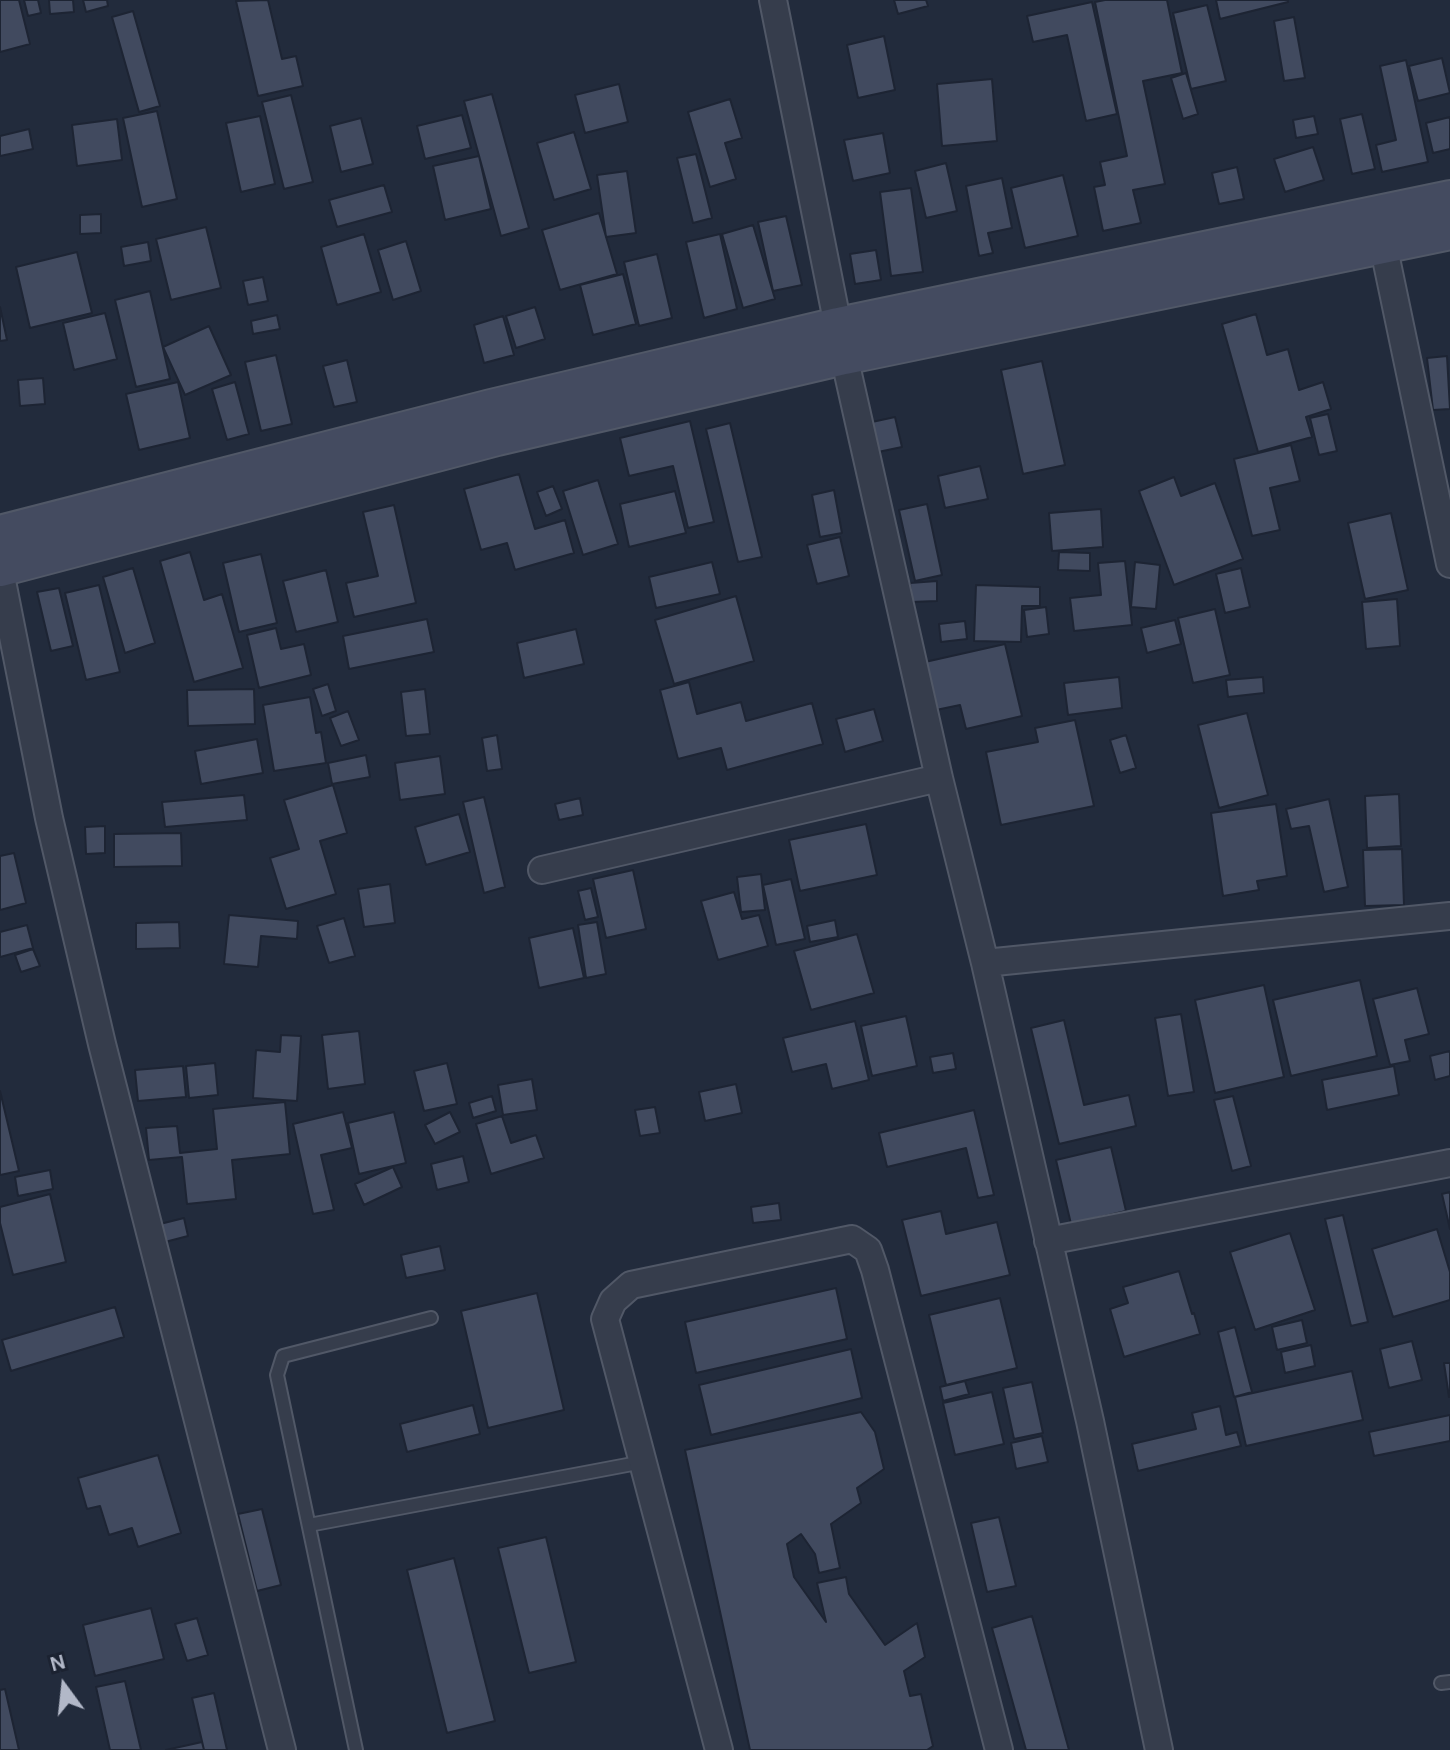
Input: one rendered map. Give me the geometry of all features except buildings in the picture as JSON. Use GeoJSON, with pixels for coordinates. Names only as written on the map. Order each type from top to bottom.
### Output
{"type":"FeatureCollection","features":[{"type":"Feature","properties":{"kind":"main road"},"geometry":{"type":"LineString","coordinates":[[0,569],[497,437],[841,341],[1450,199]]}},
{"type":"Feature","properties":{"kind":"main road"},"geometry":{"type":"LineString","coordinates":[[0,534],[491,408],[1450,231]]}},
{"type":"Feature","properties":{"kind":"street"},"geometry":{"type":"LineString","coordinates":[[773,0],[841,341],[939,778],[985,963],[1090,1421],[1159,1750]]}},
{"type":"Feature","properties":{"kind":"street"},"geometry":{"type":"LineString","coordinates":[[1383,244],[1450,564]]}},
{"type":"Feature","properties":{"kind":"street"},"geometry":{"type":"LineString","coordinates":[[0,569],[49,818],[102,1044],[282,1750]]}},
{"type":"Feature","properties":{"kind":"street"},"geometry":{"type":"LineString","coordinates":[[542,870],[939,778]]}},
{"type":"Feature","properties":{"kind":"street"},"geometry":{"type":"LineString","coordinates":[[985,963],[1450,916]]}},
{"type":"Feature","properties":{"kind":"street"},"geometry":{"type":"LineString","coordinates":[[1048,1241],[1450,1163]]}},
{"type":"Feature","properties":{"kind":"street"},"geometry":{"type":"LineString","coordinates":[[719,1750],[605,1319],[613,1301],[631,1285],[852,1239],[868,1250],[875,1270],[999,1750]]}},
{"type":"Feature","properties":{"kind":"lane"},"geometry":{"type":"LineString","coordinates":[[356,1750],[277,1375],[283,1356],[431,1318]]}},
{"type":"Feature","properties":{"kind":"lane"},"geometry":{"type":"LineString","coordinates":[[309,1525],[643,1462]]}}]}
